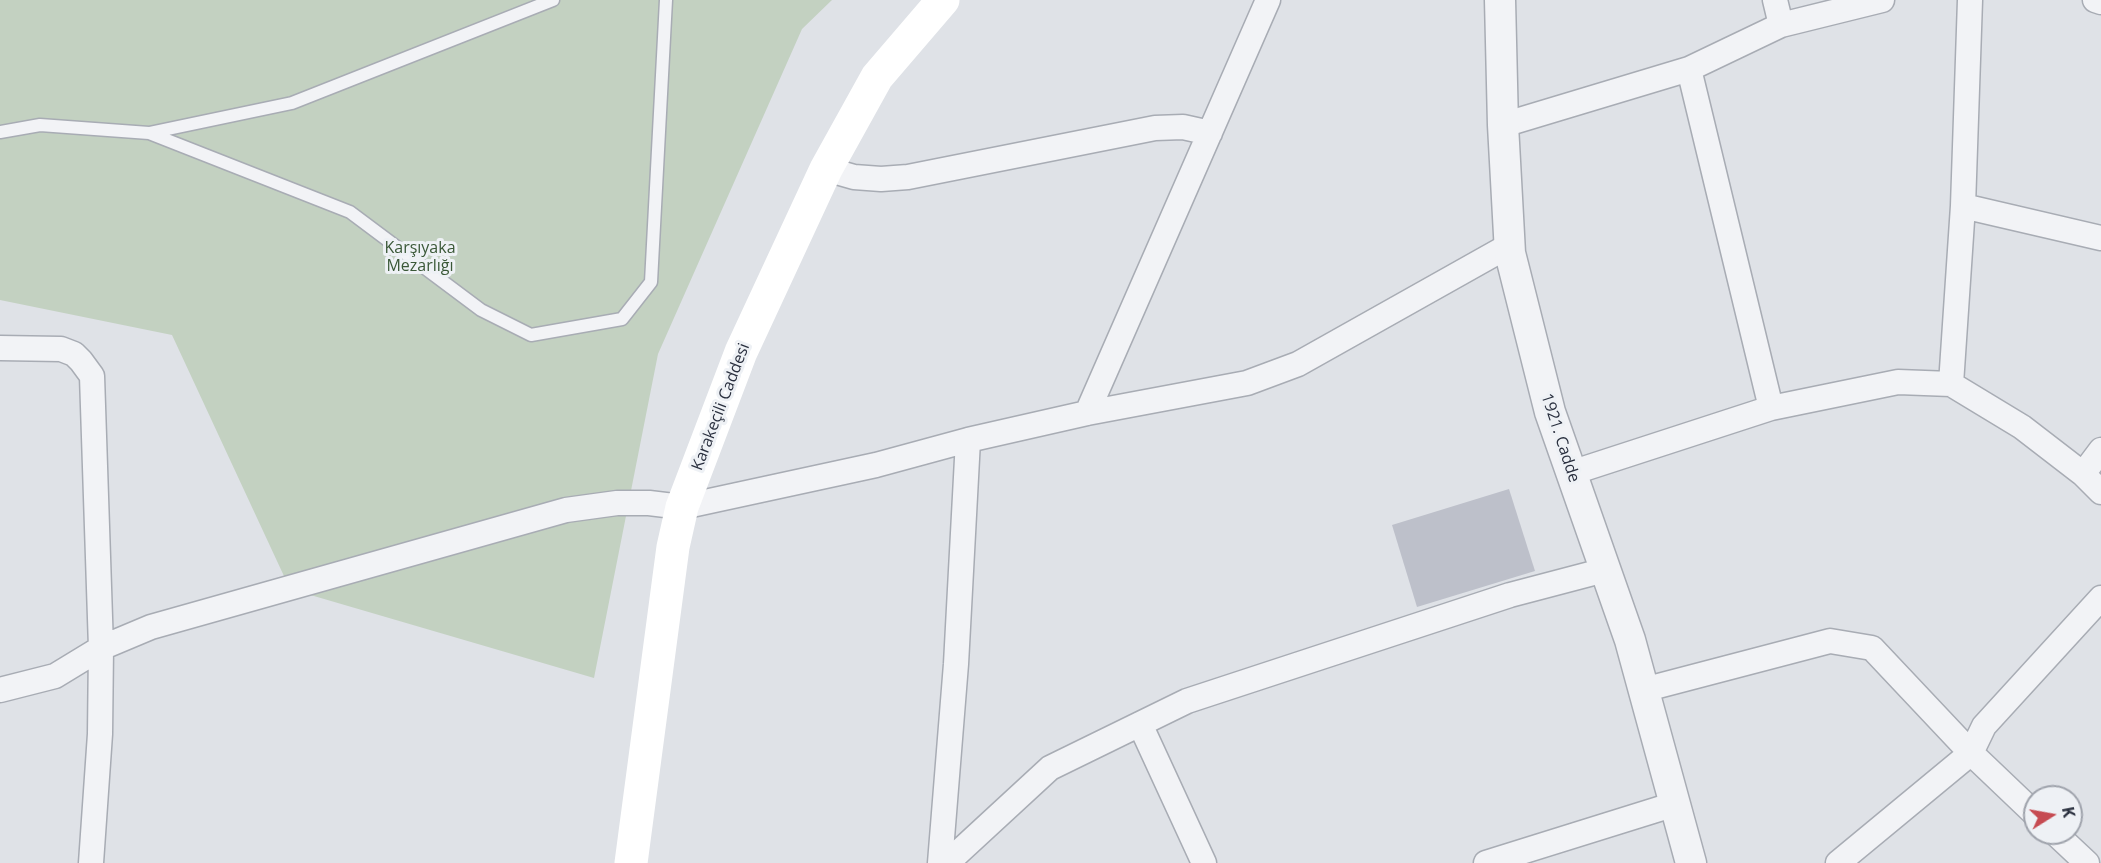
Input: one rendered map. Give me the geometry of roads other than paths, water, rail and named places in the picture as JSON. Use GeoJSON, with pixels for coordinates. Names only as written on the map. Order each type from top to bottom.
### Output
{"type":"FeatureCollection","features":[{"type":"Feature","properties":{"kind":"main road","name":"Karakeçili Caddesi"},"geometry":{"type":"LineString","coordinates":[[631,863],[673,547],[682,507],[741,352],[826,169],[877,77],[943,0]]}},
{"type":"Feature","properties":{"kind":"street"},"geometry":{"type":"LineString","coordinates":[[1087,413],[1268,0]]}},
{"type":"Feature","properties":{"kind":"street","name":"1921. Cadde"},"geometry":{"type":"LineString","coordinates":[[1500,0],[1503,124],[1510,245],[1550,412],[1630,640],[1691,863]]}},
{"type":"Feature","properties":{"kind":"street"},"geometry":{"type":"LineString","coordinates":[[1775,0],[1781,26]]}},
{"type":"Feature","properties":{"kind":"street"},"geometry":{"type":"LineString","coordinates":[[1503,124],[1689,69],[1781,26],[1882,0]]}},
{"type":"Feature","properties":{"kind":"street"},"geometry":{"type":"LineString","coordinates":[[1951,384],[1963,206],[1970,0]]}},
{"type":"Feature","properties":{"kind":"street"},"geometry":{"type":"LineString","coordinates":[[2096,0],[2101,2]]}},
{"type":"Feature","properties":{"kind":"street"},"geometry":{"type":"LineString","coordinates":[[1689,69],[1771,408]]}},
{"type":"Feature","properties":{"kind":"street"},"geometry":{"type":"LineString","coordinates":[[826,169],[854,177],[881,179],[908,177],[1155,128],[1183,127],[1210,133]]}},
{"type":"Feature","properties":{"kind":"street"},"geometry":{"type":"LineString","coordinates":[[1963,206],[2101,238]]}},
{"type":"Feature","properties":{"kind":"street"},"geometry":{"type":"LineString","coordinates":[[0,690],[55,676],[101,648],[151,627],[566,510],[617,502],[682,507],[876,465],[968,440],[1087,413],[1247,383],[1298,364],[1510,245]]}},
{"type":"Feature","properties":{"kind":"street"},"geometry":{"type":"LineString","coordinates":[[0,348],[61,349],[74,354],[92,376],[101,648],[100,734],[91,863]]}},
{"type":"Feature","properties":{"kind":"street"},"geometry":{"type":"LineString","coordinates":[[1571,473],[1771,408],[1898,382],[1951,384],[2022,427],[2083,474],[2101,492]]}},
{"type":"Feature","properties":{"kind":"street"},"geometry":{"type":"LineString","coordinates":[[940,863],[956,664],[968,440]]}},
{"type":"Feature","properties":{"kind":"street"},"geometry":{"type":"LineString","coordinates":[[2083,474],[2101,450]]}},
{"type":"Feature","properties":{"kind":"street"},"geometry":{"type":"LineString","coordinates":[[947,863],[1050,768],[1186,701],[1510,595],[1605,570]]}},
{"type":"Feature","properties":{"kind":"street"},"geometry":{"type":"LineString","coordinates":[[1838,863],[1971,753],[1984,726],[2101,598]]}},
{"type":"Feature","properties":{"kind":"street"},"geometry":{"type":"LineString","coordinates":[[1643,690],[1830,641],[1872,648],[1971,753],[2023,803]]}},
{"type":"Feature","properties":{"kind":"street"},"geometry":{"type":"LineString","coordinates":[[1140,723],[1204,863]]}},
{"type":"Feature","properties":{"kind":"street"},"geometry":{"type":"LineString","coordinates":[[1486,863],[1675,804]]}},
{"type":"Feature","properties":{"kind":"street"},"geometry":{"type":"LineString","coordinates":[[2068,845],[2087,863]]}},
{"type":"Feature","properties":{"kind":"lane"},"geometry":{"type":"LineString","coordinates":[[0,132],[40,125],[148,133],[292,103],[553,0]]}},
{"type":"Feature","properties":{"kind":"lane"},"geometry":{"type":"LineString","coordinates":[[148,133],[350,212],[481,310],[531,335],[622,319],[651,282],[666,0]]}},
{"type":"Feature","properties":{"kind":"park label","name":"Karşıyaka Mezarlığı"},"geometry":{"type":"Point","coordinates":[420,257]}}]}
